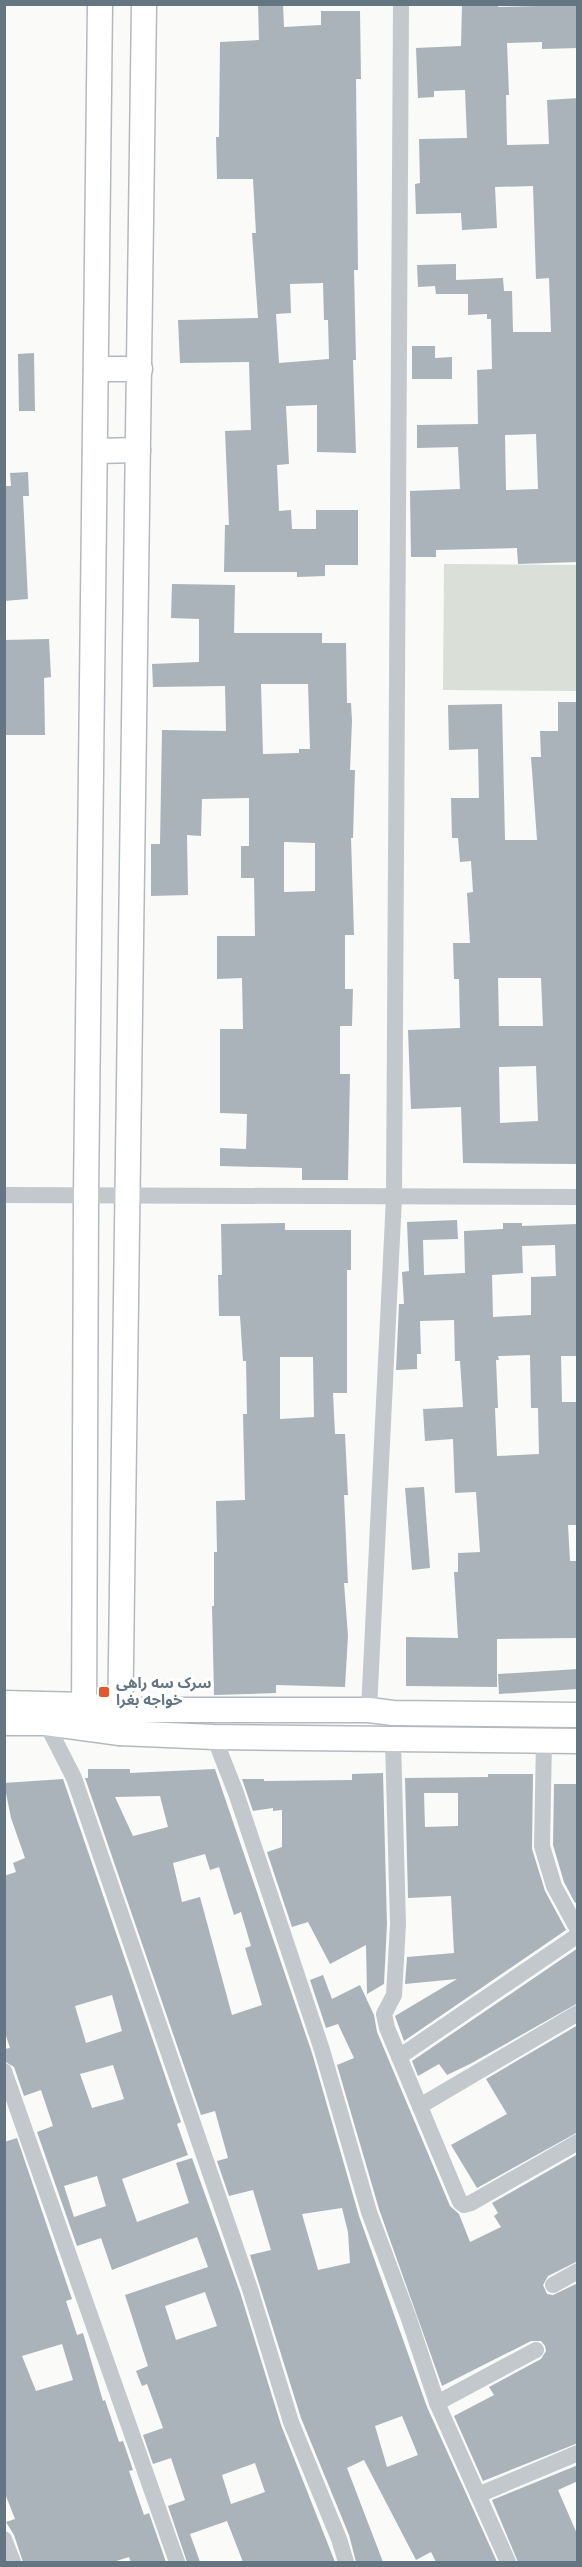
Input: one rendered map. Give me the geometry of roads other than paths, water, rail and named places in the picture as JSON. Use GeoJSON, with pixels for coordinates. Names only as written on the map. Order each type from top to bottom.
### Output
{"type":"FeatureCollection","features":[{"type":"Feature","properties":{"kind":"main road"},"geometry":{"type":"LineString","coordinates":[[84,1716],[86,1196],[100,4]]}},
{"type":"Feature","properties":{"kind":"main road"},"geometry":{"type":"LineString","coordinates":[[120,1721],[144,4]]}},
{"type":"Feature","properties":{"kind":"main road"},"geometry":{"type":"LineString","coordinates":[[96,369],[140,369]]}},
{"type":"Feature","properties":{"kind":"main road"},"geometry":{"type":"LineString","coordinates":[[95,451],[138,450]]}},
{"type":"Feature","properties":{"kind":"main road"},"geometry":{"type":"LineString","coordinates":[[4,1703],[214,1737],[578,1741]]}},
{"type":"Feature","properties":{"kind":"main road"},"geometry":{"type":"LineString","coordinates":[[120,1721],[369,1710],[405,1713],[578,1715]]}},
{"type":"Feature","properties":{"kind":"main road"},"geometry":{"type":"LineString","coordinates":[[4,1724],[46,1723],[84,1716]]}},
{"type":"Feature","properties":{"kind":"street"},"geometry":{"type":"LineString","coordinates":[[369,1710],[394,1197],[401,4]]}},
{"type":"Feature","properties":{"kind":"street"},"geometry":{"type":"LineString","coordinates":[[4,1195],[578,1197]]}},
{"type":"Feature","properties":{"kind":"street"},"geometry":{"type":"LineString","coordinates":[[46,1723],[74,1778],[250,2289],[291,2422],[346,2562]]}},
{"type":"Feature","properties":{"kind":"street"},"geometry":{"type":"LineString","coordinates":[[214,1737],[236,1793],[322,2050],[369,2212],[437,2403],[508,2562]]}},
{"type":"Feature","properties":{"kind":"street"},"geometry":{"type":"LineString","coordinates":[[393,1740],[398,1924],[394,1995],[384,2014],[387,2028],[460,2202],[464,2205],[471,2203],[578,2142]]}},
{"type":"Feature","properties":{"kind":"street"},"geometry":{"type":"LineString","coordinates":[[399,2057],[578,1932],[554,1886],[542,1846],[544,1741]]}},
{"type":"Feature","properties":{"kind":"street"},"geometry":{"type":"LineString","coordinates":[[420,2106],[578,2013]]}},
{"type":"Feature","properties":{"kind":"street"},"geometry":{"type":"LineString","coordinates":[[4,2071],[177,2562]]}},
{"type":"Feature","properties":{"kind":"street"},"geometry":{"type":"LineString","coordinates":[[553,2285],[578,2271]]}},
{"type":"Feature","properties":{"kind":"street"},"geometry":{"type":"LineString","coordinates":[[437,2403],[536,2350]]}},
{"type":"Feature","properties":{"kind":"street"},"geometry":{"type":"LineString","coordinates":[[478,2495],[578,2453]]}},
{"type":"Feature","properties":{"kind":"street"},"geometry":{"type":"LineString","coordinates":[[4,2539],[13,2562]]}},
{"type":"Feature","properties":{"kind":"place","name":"سرک سه راهی خواجه بغرا"},"geometry":{"type":"Point","coordinates":[104,1692]}}]}
